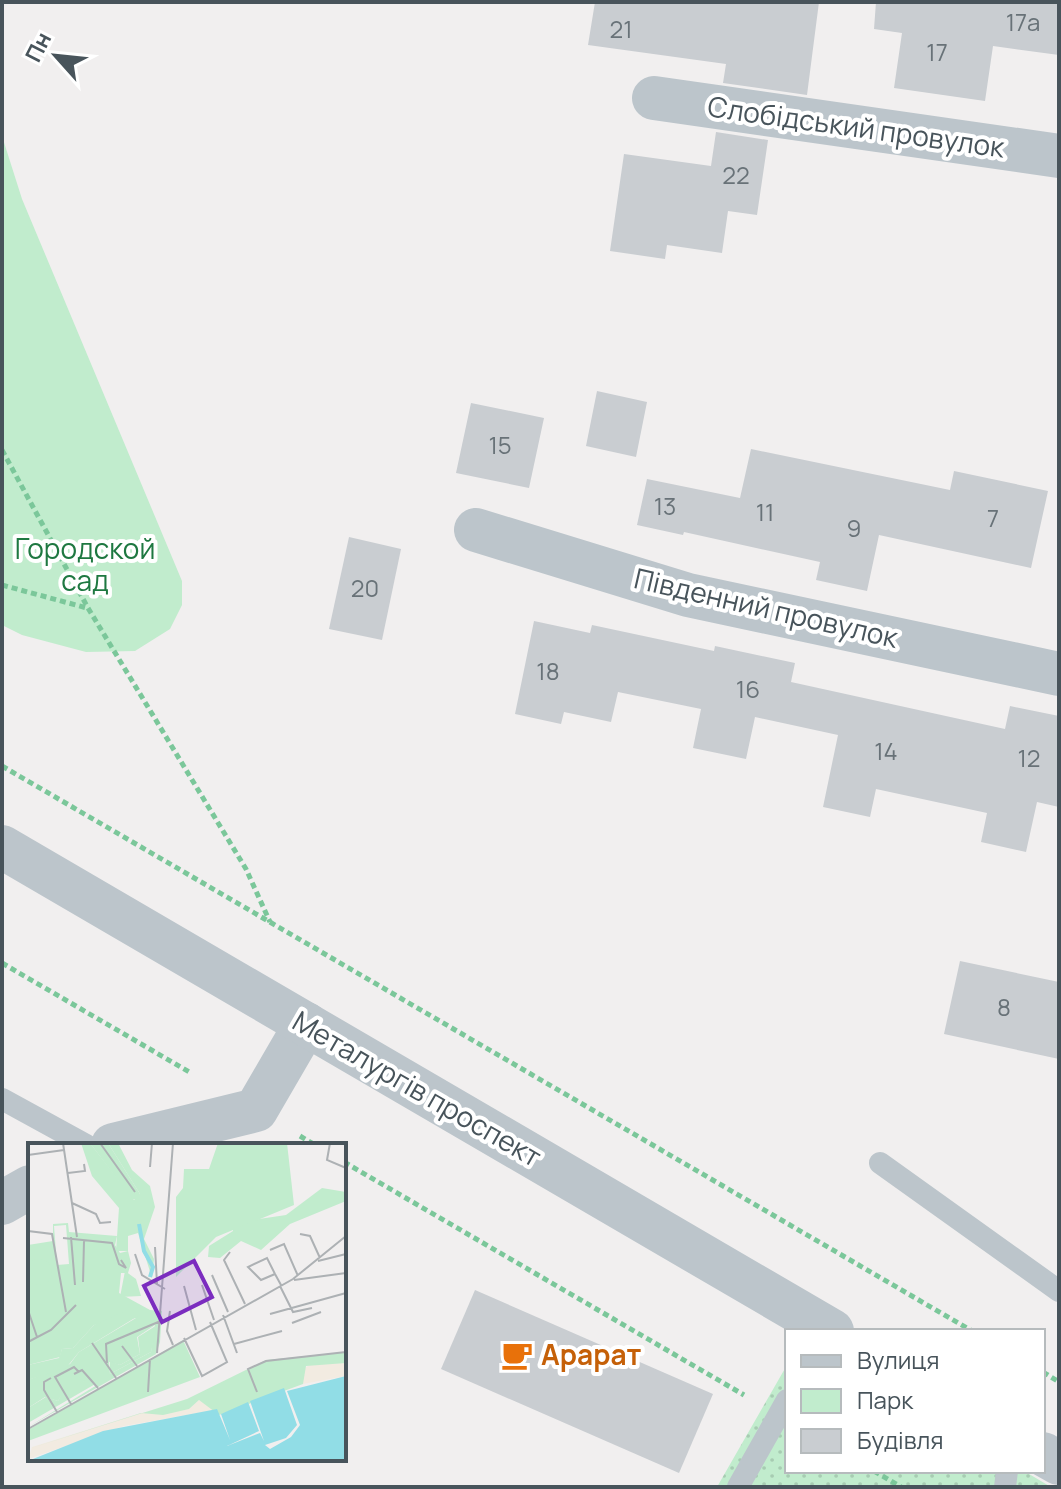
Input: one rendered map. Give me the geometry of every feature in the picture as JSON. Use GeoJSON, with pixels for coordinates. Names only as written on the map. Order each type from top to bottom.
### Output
{"type":"FeatureCollection","features":[{"type":"Feature","properties":{"kind":"street","name":"Слобідський провулок"},"geometry":{"type":"LineString","coordinates":[[654,98],[1059,156]]}},
{"type":"Feature","properties":{"kind":"street","name":"Південний провулок"},"geometry":{"type":"LineString","coordinates":[[476,530],[688,595],[1059,674]]}},
{"type":"Feature","properties":{"kind":"street","name":"Металургів проспект"},"geometry":{"type":"LineString","coordinates":[[2,847],[827,1329]]}},
{"type":"Feature","properties":{"kind":"street"},"geometry":{"type":"LineString","coordinates":[[121,1143],[256,1110],[306,1024]]}},
{"type":"Feature","properties":{"kind":"street"},"geometry":{"type":"LineString","coordinates":[[2,1203],[28,1188]]}},
{"type":"Feature","properties":{"kind":"lane"},"geometry":{"type":"LineString","coordinates":[[2,1099],[82,1143]]}},
{"type":"Feature","properties":{"kind":"lane"},"geometry":{"type":"LineString","coordinates":[[880,1163],[1059,1291]]}},
{"type":"Feature","properties":{"kind":"lane"},"geometry":{"type":"LineString","coordinates":[[738,1487],[783,1408]]}},
{"type":"Feature","properties":{"kind":"path"},"geometry":{"type":"LineString","coordinates":[[2,450],[88,608],[246,869],[271,923]]}},
{"type":"Feature","properties":{"kind":"path"},"geometry":{"type":"LineString","coordinates":[[2,585],[88,608]]}},
{"type":"Feature","properties":{"kind":"path"},"geometry":{"type":"LineString","coordinates":[[2,766],[969,1329]]}},
{"type":"Feature","properties":{"kind":"path"},"geometry":{"type":"LineString","coordinates":[[2,963],[312,1143]]}},
{"type":"Feature","properties":{"kind":"path"},"geometry":{"type":"LineString","coordinates":[[346,1163],[783,1408]]}},
{"type":"Feature","properties":{"kind":"path"},"geometry":{"type":"LineString","coordinates":[[877,1473],[901,1487]]}},
{"type":"Feature","properties":{"kind":"green space","name":"Городской сад"},"geometry":{"type":"Polygon","coordinates":[[[2,136],[22,199],[182,581],[182,605],[170,629],[135,651],[86,652],[22,635],[2,625],[2,136]]]}},
{"type":"Feature","properties":{"kind":"green space"},"geometry":{"type":"Polygon","coordinates":[[[785,1368],[785,1473],[1027,1473],[1051,1487],[717,1487],[785,1368]]]}},
{"type":"Feature","properties":{"kind":"building"},"geometry":{"type":"Polygon","coordinates":[[[595,2],[819,2],[807,95],[723,83],[726,64],[588,45],[595,2]]]}},
{"type":"Feature","properties":{"kind":"building"},"geometry":{"type":"Polygon","coordinates":[[[876,2],[1059,2],[1059,55],[993,46],[985,101],[894,88],[902,33],[874,29],[876,2]]]}},
{"type":"Feature","properties":{"kind":"building"},"geometry":{"type":"Polygon","coordinates":[[[716,132],[768,140],[757,215],[728,211],[722,253],[667,245],[665,259],[610,251],[624,154],[711,166],[716,132]]]}},
{"type":"Feature","properties":{"kind":"building"},"geometry":{"type":"Polygon","coordinates":[[[597,391],[647,402],[636,457],[586,446],[597,391]]]}},
{"type":"Feature","properties":{"kind":"building"},"geometry":{"type":"Polygon","coordinates":[[[471,403],[544,418],[529,488],[456,473],[471,403]]]}},
{"type":"Feature","properties":{"kind":"building"},"geometry":{"type":"Polygon","coordinates":[[[751,449],[950,490],[954,471],[1048,491],[1031,568],[879,535],[867,591],[816,580],[820,562],[684,532],[683,535],[637,525],[647,479],[740,498],[751,449]]]}},
{"type":"Feature","properties":{"kind":"building"},"geometry":{"type":"Polygon","coordinates":[[[349,537],[401,549],[382,640],[329,629],[349,537]]]}},
{"type":"Feature","properties":{"kind":"building"},"geometry":{"type":"Polygon","coordinates":[[[534,621],[590,633],[592,625],[714,651],[715,646],[795,663],[791,682],[1005,729],[1010,706],[1059,716],[1059,807],[1037,802],[1026,852],[981,842],[987,813],[876,789],[870,817],[823,807],[838,735],[755,717],[746,759],[693,748],[701,709],[618,692],[611,722],[564,712],[561,724],[515,714],[534,621]]]}},
{"type":"Feature","properties":{"kind":"building"},"geometry":{"type":"Polygon","coordinates":[[[960,961],[1059,982],[1059,1059],[944,1034],[960,961]]]}},
{"type":"Feature","properties":{"kind":"building"},"geometry":{"type":"Polygon","coordinates":[[[475,1290],[713,1394],[679,1473],[441,1369],[475,1290]]]}},
{"type":"Feature","properties":{"kind":"place","name":"Арарат"},"geometry":{"type":"Point","coordinates":[517,1355]}}]}
